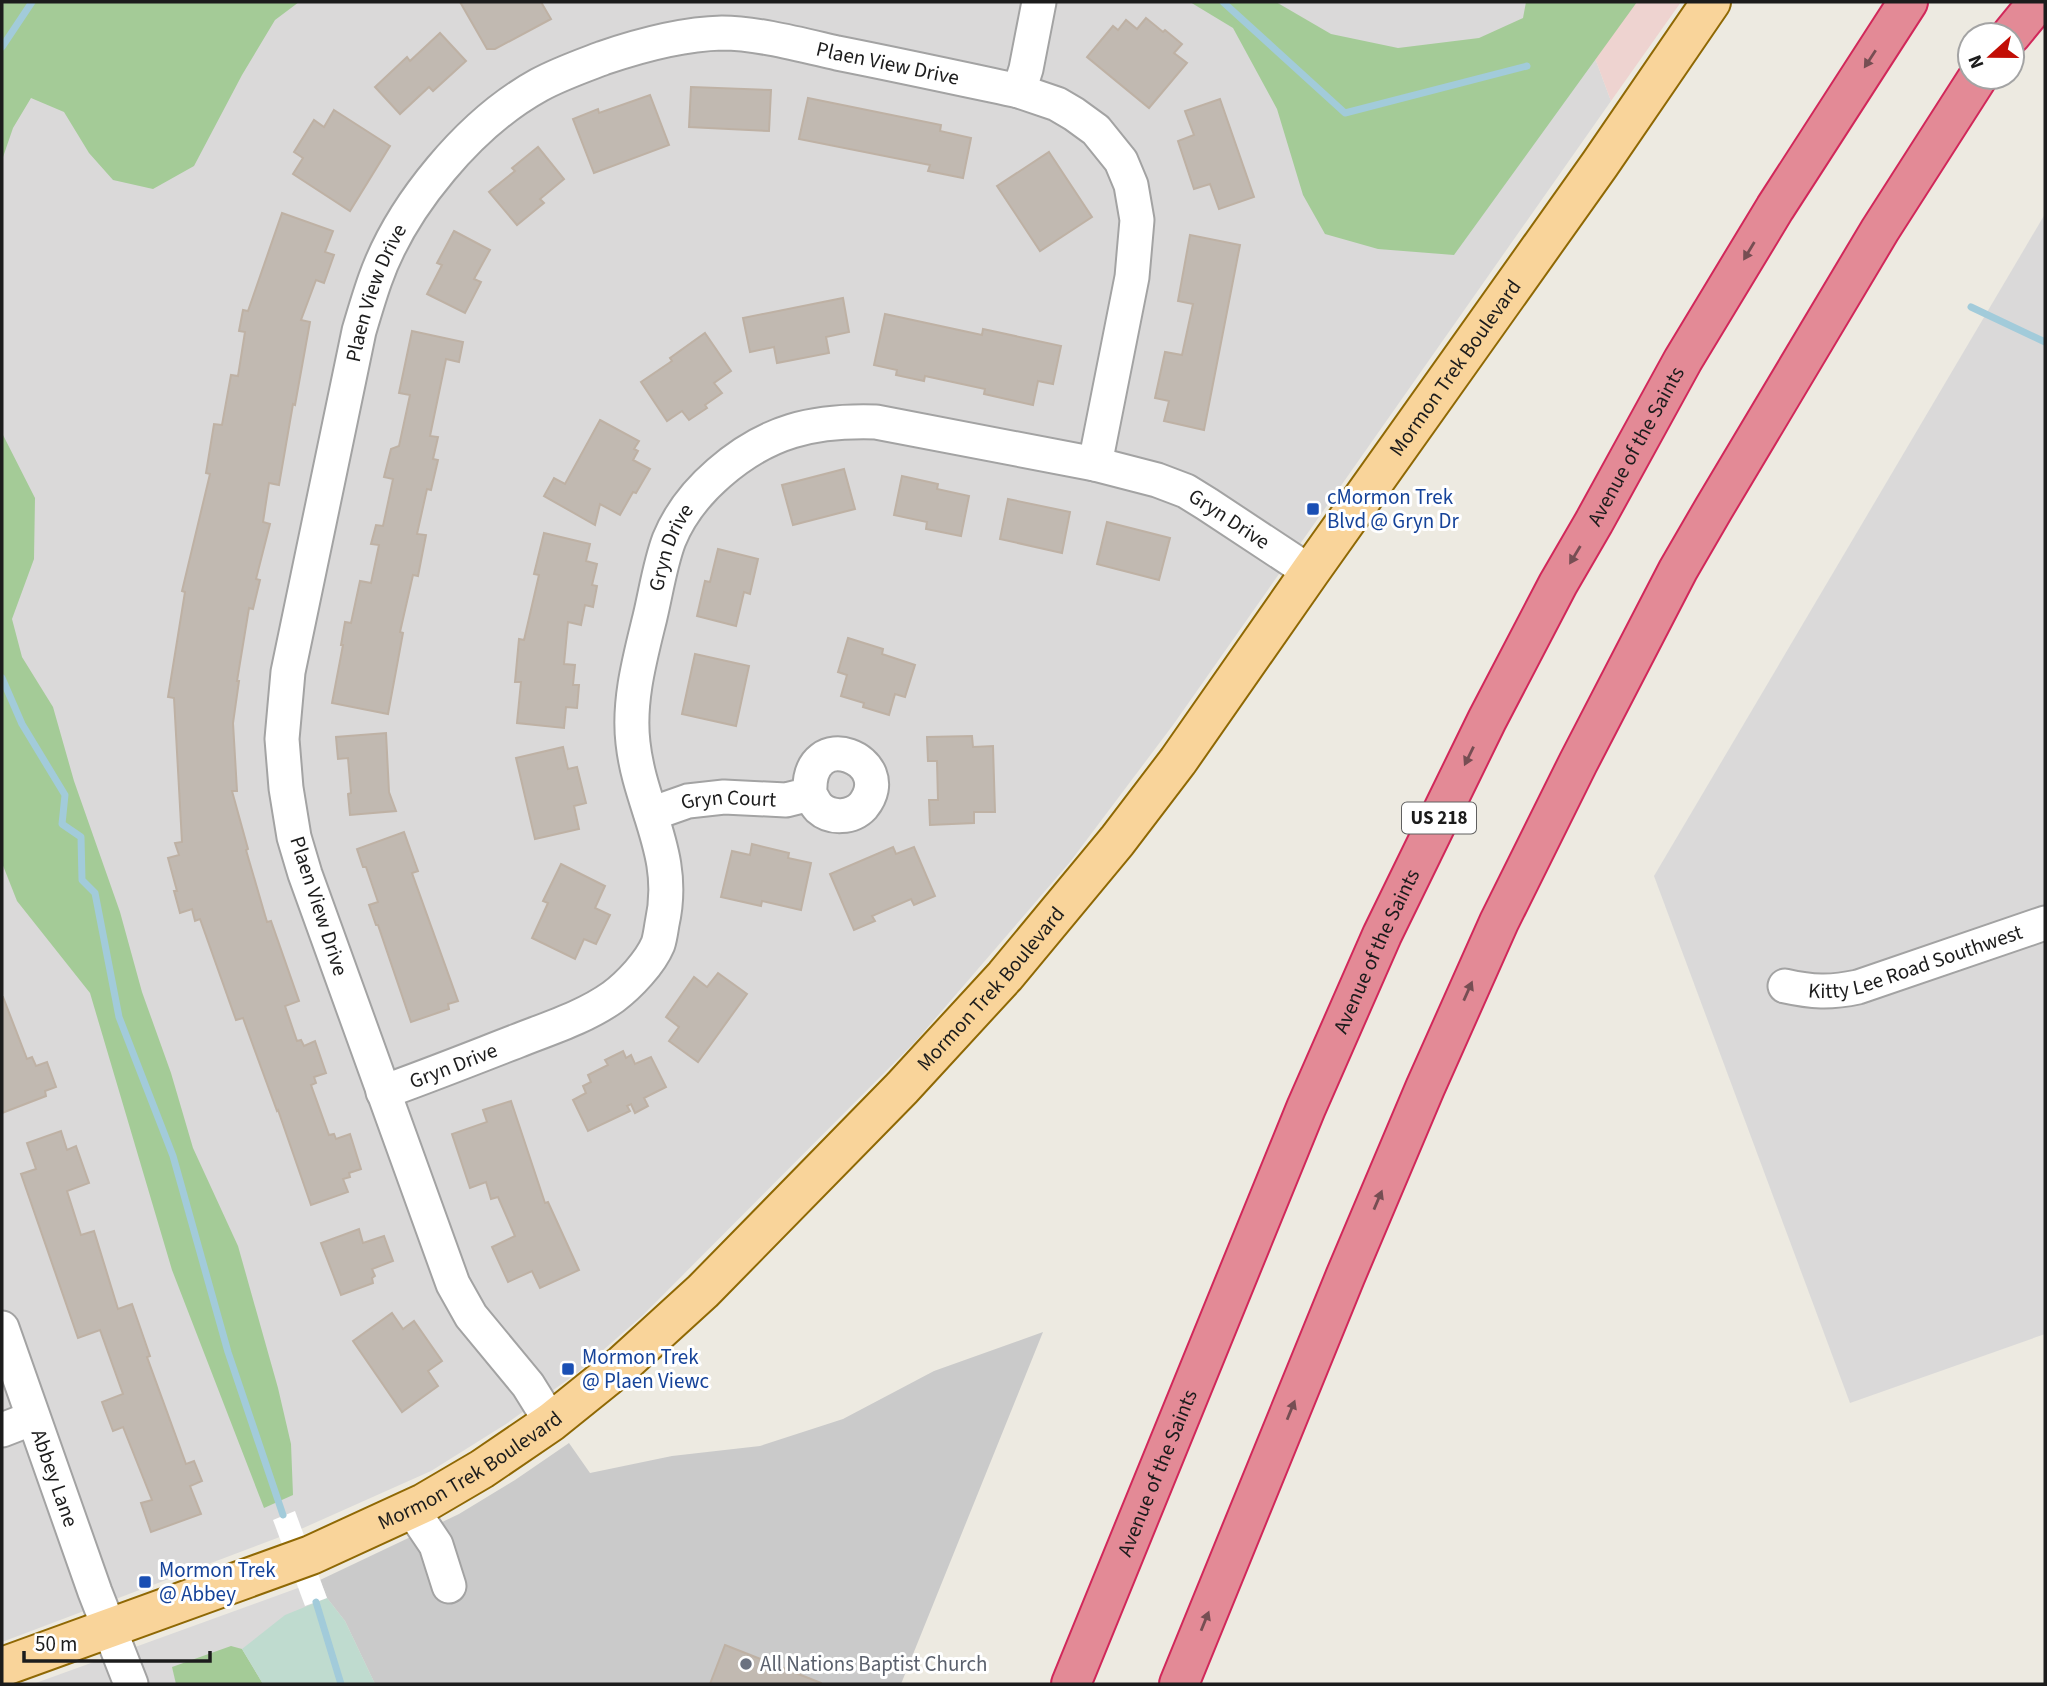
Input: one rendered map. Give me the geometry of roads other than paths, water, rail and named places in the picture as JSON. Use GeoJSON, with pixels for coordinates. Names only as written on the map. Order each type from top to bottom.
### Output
{"type":"FeatureCollection","features":[{"type":"Feature","properties":{"kind":"highway","name":"Avenue of the Saints"},"geometry":{"type":"LineString","coordinates":[[1071,1684],[1306,1108],[1382,935],[1487,720],[1558,584],[1683,360],[1775,208],[1908,2]]}},
{"type":"Feature","properties":{"kind":"highway"},"geometry":{"type":"LineString","coordinates":[[2017,21],[2029,2]]}},
{"type":"Feature","properties":{"kind":"highway"},"geometry":{"type":"LineString","coordinates":[[2021,21],[2038,2]]}},
{"type":"Feature","properties":{"kind":"highway"},"geometry":{"type":"LineString","coordinates":[[1179,1684],[1345,1278],[1499,922],[1572,775],[1713,508],[1880,230],[1969,91]]}},
{"type":"Feature","properties":{"kind":"main road","name":"Mormon Trek Boulevard"},"geometry":{"type":"LineString","coordinates":[[2,1667],[300,1559],[411,1508],[482,1469],[551,1422],[623,1364],[703,1291],[902,1088],[1005,976],[1117,841],[1178,761],[1600,164],[1711,2]]}},
{"type":"Feature","properties":{"kind":"street"},"geometry":{"type":"LineString","coordinates":[[1019,90],[1026,69],[1039,2]]}},
{"type":"Feature","properties":{"kind":"street","name":"Plaen View Drive"},"geometry":{"type":"LineString","coordinates":[[551,1422],[528,1385],[471,1316],[453,1284],[305,874],[294,837],[286,788],[282,739],[288,672],[359,331],[375,278],[402,222],[433,178],[465,142],[503,110],[539,85],[638,46],[723,33],[776,40],[1019,90],[1056,104],[1096,130],[1121,160],[1131,186],[1138,220],[1132,277],[1095,464]]}},
{"type":"Feature","properties":{"kind":"street","name":"Gryn Drive"},"geometry":{"type":"LineString","coordinates":[[383,1092],[575,1018],[613,996],[638,975],[657,944],[665,912],[667,874],[659,836],[640,781],[632,742],[632,707],[641,654],[669,542],[682,513],[702,488],[736,458],[771,438],[803,428],[843,421],[876,422],[1095,464],[1157,480],[1186,491],[1310,572]]}},
{"type":"Feature","properties":{"kind":"street","name":"Gryn Court"},"geometry":{"type":"LineString","coordinates":[[651,814],[688,801],[724,797],[786,800],[810,794]]}},
{"type":"Feature","properties":{"kind":"street","name":"Kitty Lee Road Southwest"},"geometry":{"type":"LineString","coordinates":[[1785,986],[1811,992],[1858,987],[2045,923]]}},
{"type":"Feature","properties":{"kind":"street","name":"Abbey Lane"},"geometry":{"type":"LineString","coordinates":[[2,1328],[131,1684]]}},
{"type":"Feature","properties":{"kind":"street"},"geometry":{"type":"LineString","coordinates":[[2,1430],[33,1418]]}},
{"type":"Feature","properties":{"kind":"street"},"geometry":{"type":"LineString","coordinates":[[411,1508],[436,1545],[449,1586]]}},
{"type":"Feature","properties":{"kind":"waterway"},"geometry":{"type":"LineString","coordinates":[[2,47],[32,2]]}},
{"type":"Feature","properties":{"kind":"waterway"},"geometry":{"type":"LineString","coordinates":[[1223,2],[1345,113],[1527,66]]}},
{"type":"Feature","properties":{"kind":"waterway"},"geometry":{"type":"LineString","coordinates":[[1971,307],[2045,342]]}},
{"type":"Feature","properties":{"kind":"waterway"},"geometry":{"type":"LineString","coordinates":[[2,678],[22,724],[65,795],[62,824],[81,837],[82,880],[95,893],[119,1017],[173,1156],[228,1352],[283,1515]]}},
{"type":"Feature","properties":{"kind":"waterway"},"geometry":{"type":"LineString","coordinates":[[316,1602],[341,1684]]}},
{"type":"Feature","properties":{"kind":"place","name":"cMormon Trek Blvd @ Gryn Dr"},"geometry":{"type":"Point","coordinates":[1313,509]}},
{"type":"Feature","properties":{"kind":"place","name":"Mormon Trek @ Plaen Viewc"},"geometry":{"type":"Point","coordinates":[568,1369]}},
{"type":"Feature","properties":{"kind":"place","name":"Mormon Trek @ Abbey"},"geometry":{"type":"Point","coordinates":[145,1582]}},
{"type":"Feature","properties":{"kind":"place","name":"All Nations Baptist Church"},"geometry":{"type":"Point","coordinates":[746,1664]}}]}
